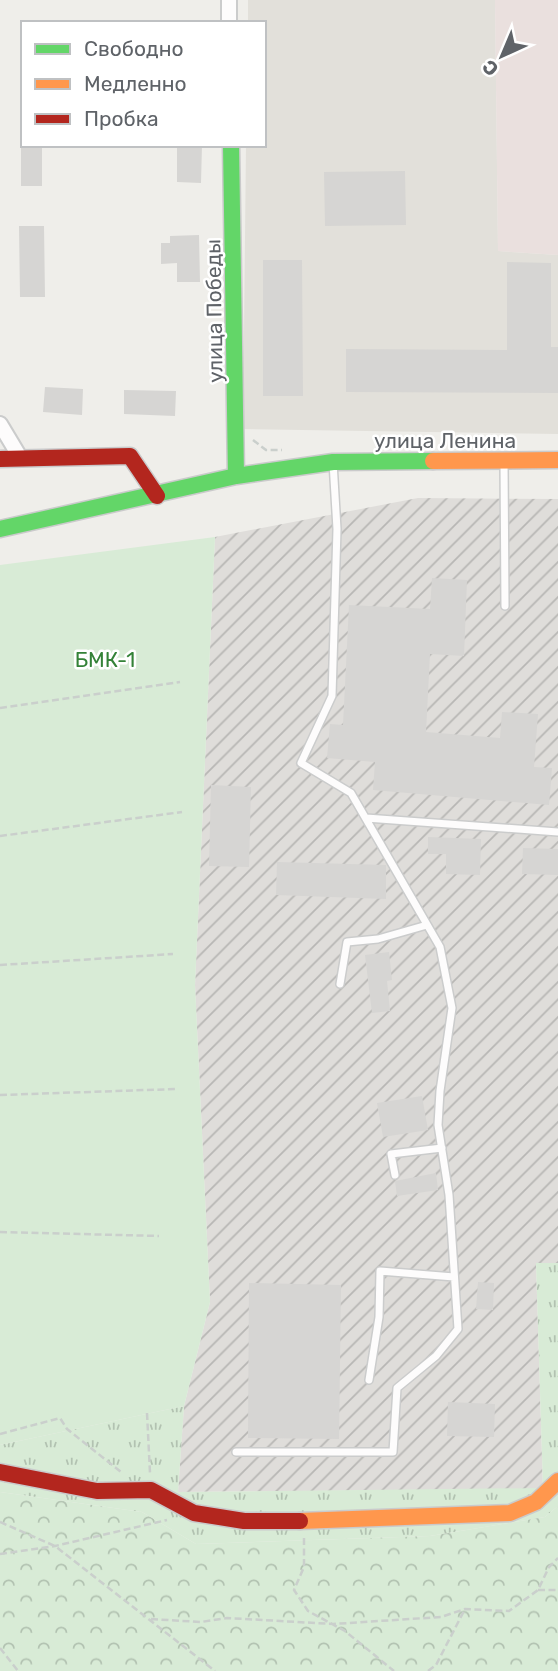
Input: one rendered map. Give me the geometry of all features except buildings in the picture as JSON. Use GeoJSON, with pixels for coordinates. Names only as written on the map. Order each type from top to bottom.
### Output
{"type":"FeatureCollection","features":[{"type":"Feature","properties":{"kind":"street"},"geometry":{"type":"LineString","coordinates":[[229,0],[229,21]]}},
{"type":"Feature","properties":{"kind":"street","name":"улица Победы"},"geometry":{"type":"LineString","coordinates":[[232,147],[236,476]]}},
{"type":"Feature","properties":{"kind":"street"},"geometry":{"type":"LineString","coordinates":[[0,424],[21,459]]}},
{"type":"Feature","properties":{"kind":"street"},"geometry":{"type":"LineString","coordinates":[[0,459],[130,456],[157,496]]}},
{"type":"Feature","properties":{"kind":"street","name":"улица Ленина"},"geometry":{"type":"LineString","coordinates":[[0,529],[157,496],[236,476],[333,462],[558,460]]}},
{"type":"Feature","properties":{"kind":"street"},"geometry":{"type":"LineString","coordinates":[[0,1472],[97,1491],[151,1490],[194,1513],[244,1521],[510,1513],[536,1502],[558,1481]]}},
{"type":"Feature","properties":{"kind":"lane"},"geometry":{"type":"LineString","coordinates":[[503,460],[505,606]]}},
{"type":"Feature","properties":{"kind":"lane"},"geometry":{"type":"LineString","coordinates":[[236,1452],[393,1452],[397,1388],[436,1356],[458,1329],[449,1195],[439,1125],[440,1091],[452,1008],[440,947],[351,793],[301,763],[332,696],[337,529],[333,462]]}},
{"type":"Feature","properties":{"kind":"lane"},"geometry":{"type":"LineString","coordinates":[[366,818],[558,832]]}},
{"type":"Feature","properties":{"kind":"lane"},"geometry":{"type":"LineString","coordinates":[[340,984],[347,943],[377,939],[427,925]]}},
{"type":"Feature","properties":{"kind":"lane"},"geometry":{"type":"LineString","coordinates":[[395,1175],[391,1154],[442,1148]]}},
{"type":"Feature","properties":{"kind":"lane"},"geometry":{"type":"LineString","coordinates":[[369,1380],[379,1317],[380,1271],[454,1277]]}},
{"type":"Feature","properties":{"kind":"path"},"geometry":{"type":"LineString","coordinates":[[0,708],[180,682]]}},
{"type":"Feature","properties":{"kind":"path"},"geometry":{"type":"LineString","coordinates":[[0,836],[182,812]]}},
{"type":"Feature","properties":{"kind":"path"},"geometry":{"type":"LineString","coordinates":[[0,965],[173,954]]}},
{"type":"Feature","properties":{"kind":"path"},"geometry":{"type":"LineString","coordinates":[[0,1095],[176,1089]]}},
{"type":"Feature","properties":{"kind":"path"},"geometry":{"type":"LineString","coordinates":[[0,1232],[159,1236]]}},
{"type":"Feature","properties":{"kind":"path"},"geometry":{"type":"LineString","coordinates":[[147,1413],[151,1490]]}},
{"type":"Feature","properties":{"kind":"path"},"geometry":{"type":"LineString","coordinates":[[0,1434],[60,1418],[67,1429],[111,1465],[151,1490]]}},
{"type":"Feature","properties":{"kind":"path"},"geometry":{"type":"LineString","coordinates":[[0,1554],[55,1546],[194,1513]]}},
{"type":"Feature","properties":{"kind":"path"},"geometry":{"type":"LineString","coordinates":[[305,1521],[304,1567],[294,1590],[308,1611],[333,1624],[394,1671]]}},
{"type":"Feature","properties":{"kind":"path"},"geometry":{"type":"LineString","coordinates":[[0,1522],[55,1546],[215,1671]]}},
{"type":"Feature","properties":{"kind":"path"},"geometry":{"type":"LineString","coordinates":[[151,1619],[201,1622],[227,1618],[252,1622],[333,1624],[441,1617],[465,1609],[509,1611],[538,1590],[549,1567],[558,1558]]}},
{"type":"Feature","properties":{"kind":"path"},"geometry":{"type":"LineString","coordinates":[[538,1590],[558,1590]]}},
{"type":"Feature","properties":{"kind":"path"},"geometry":{"type":"LineString","coordinates":[[428,1671],[436,1665],[465,1609]]}},
{"type":"Feature","properties":{"kind":"path"},"geometry":{"type":"LineString","coordinates":[[0,1648],[18,1671]]}},
{"type":"Feature","properties":{"kind":"shaded area"},"geometry":{"type":"Polygon","coordinates":[[[248,0],[495,0],[498,251],[558,255],[558,434],[243,429],[246,147],[266,147],[266,21],[248,21],[248,0]]]}},
{"type":"Feature","properties":{"kind":"shaded area"},"geometry":{"type":"Polygon","coordinates":[[[495,0],[558,0],[558,255],[498,251],[495,0]]]}},
{"type":"Feature","properties":{"kind":"shaded area"},"geometry":{"type":"Polygon","coordinates":[[[418,498],[558,499],[558,1263],[536,1263],[543,1489],[178,1492],[184,1406],[210,1302],[195,985],[215,537],[418,498]]]}},
{"type":"Feature","properties":{"kind":"green space","name":"БМК-1"},"geometry":{"type":"Polygon","coordinates":[[[215,537],[195,985],[210,1302],[184,1406],[0,1445],[0,565],[215,537]]]}},
{"type":"Feature","properties":{"kind":"green space"},"geometry":{"type":"Polygon","coordinates":[[[536,1263],[558,1263],[558,1506],[545,1517],[430,1536],[196,1544],[142,1512],[0,1492],[0,1445],[184,1406],[178,1492],[543,1488],[536,1263]]]}},
{"type":"Feature","properties":{"kind":"green space"},"geometry":{"type":"Polygon","coordinates":[[[0,1492],[142,1512],[196,1544],[430,1536],[545,1517],[558,1506],[558,1671],[0,1671],[0,1492]]]}},
{"type":"Feature","properties":{"kind":"traffic: fast"},"geometry":{"type":"LineString","coordinates":[[231,147],[236,476]]}},
{"type":"Feature","properties":{"kind":"traffic: fast"},"geometry":{"type":"LineString","coordinates":[[0,529],[236,476],[333,462],[433,461]]}},
{"type":"Feature","properties":{"kind":"traffic: slow"},"geometry":{"type":"LineString","coordinates":[[433,461],[558,460]]}},
{"type":"Feature","properties":{"kind":"traffic: slow"},"geometry":{"type":"LineString","coordinates":[[300,1521],[510,1513],[536,1502],[558,1481]]}},
{"type":"Feature","properties":{"kind":"traffic: jam"},"geometry":{"type":"LineString","coordinates":[[0,459],[130,456],[157,496]]}},
{"type":"Feature","properties":{"kind":"traffic: jam"},"geometry":{"type":"LineString","coordinates":[[0,1472],[97,1491],[151,1490],[194,1513],[244,1521],[300,1521]]}}]}
